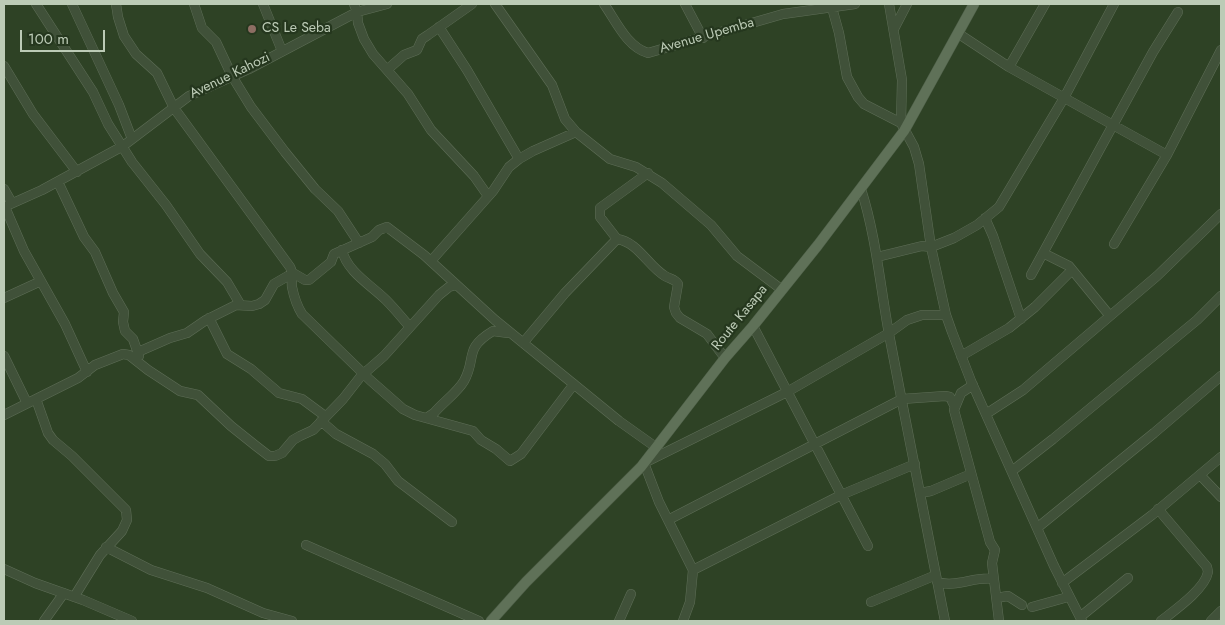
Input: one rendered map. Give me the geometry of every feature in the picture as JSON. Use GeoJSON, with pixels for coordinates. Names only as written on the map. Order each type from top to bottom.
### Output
{"type":"FeatureCollection","features":[{"type":"Feature","properties":{"kind":"main road","name":"Route Kasapa"},"geometry":{"type":"LineString","coordinates":[[490,621],[657,448],[725,358],[753,326],[861,189],[903,127],[974,4]]}},
{"type":"Feature","properties":{"kind":"street"},"geometry":{"type":"LineString","coordinates":[[36,4],[93,92],[108,124],[144,179],[166,205],[200,254],[227,282],[240,304]]}},
{"type":"Feature","properties":{"kind":"street"},"geometry":{"type":"LineString","coordinates":[[72,4],[119,105],[132,139]]}},
{"type":"Feature","properties":{"kind":"street"},"geometry":{"type":"LineString","coordinates":[[116,4],[124,36],[136,54],[157,73],[174,108],[266,232],[293,273],[309,280],[331,262],[334,254],[372,237],[379,230],[387,227],[431,261],[523,343],[619,421],[657,448]]}},
{"type":"Feature","properties":{"kind":"street"},"geometry":{"type":"LineString","coordinates":[[194,4],[202,28],[216,42],[232,76],[252,107],[315,189],[338,211],[359,243]]}},
{"type":"Feature","properties":{"kind":"street"},"geometry":{"type":"LineString","coordinates":[[263,4],[282,51]]}},
{"type":"Feature","properties":{"kind":"street","name":"Avenue Kahozi"},"geometry":{"type":"LineString","coordinates":[[7,206],[58,182],[123,146],[189,96],[282,51],[356,8],[387,4]]}},
{"type":"Feature","properties":{"kind":"street"},"geometry":{"type":"LineString","coordinates":[[388,69],[404,55],[417,50],[422,39],[472,4]]}},
{"type":"Feature","properties":{"kind":"street"},"geometry":{"type":"LineString","coordinates":[[495,4],[552,85],[565,119],[576,132],[610,158],[648,173],[662,183],[711,225],[737,256],[781,290]]}},
{"type":"Feature","properties":{"kind":"street","name":"Avenue Upemba"},"geometry":{"type":"LineString","coordinates":[[604,4],[632,44],[648,53],[783,14],[855,4]]}},
{"type":"Feature","properties":{"kind":"street"},"geometry":{"type":"LineString","coordinates":[[685,4],[703,38]]}},
{"type":"Feature","properties":{"kind":"street"},"geometry":{"type":"LineString","coordinates":[[889,4],[902,80],[903,127],[914,147],[919,164],[931,247],[946,314],[973,385],[1062,584],[1081,619],[1128,578]]}},
{"type":"Feature","properties":{"kind":"street"},"geometry":{"type":"LineString","coordinates":[[894,29],[907,4]]}},
{"type":"Feature","properties":{"kind":"street"},"geometry":{"type":"LineString","coordinates":[[1010,67],[1045,4]]}},
{"type":"Feature","properties":{"kind":"street"},"geometry":{"type":"LineString","coordinates":[[877,257],[922,246],[931,247],[954,238],[977,225],[999,206],[1007,196],[1011,184],[1064,98],[1114,4]]}},
{"type":"Feature","properties":{"kind":"street"},"geometry":{"type":"LineString","coordinates":[[831,6],[839,33],[847,77],[858,98],[864,104],[903,127]]}},
{"type":"Feature","properties":{"kind":"street"},"geometry":{"type":"LineString","coordinates":[[356,8],[358,23],[364,39],[373,54],[388,69],[423,116],[431,130],[474,176],[488,196]]}},
{"type":"Feature","properties":{"kind":"street"},"geometry":{"type":"LineString","coordinates":[[1031,275],[1153,52],[1178,12]]}},
{"type":"Feature","properties":{"kind":"street"},"geometry":{"type":"LineString","coordinates":[[439,27],[467,70],[519,159]]}},
{"type":"Feature","properties":{"kind":"street"},"geometry":{"type":"LineString","coordinates":[[958,34],[1010,67],[1167,155]]}},
{"type":"Feature","properties":{"kind":"street"},"geometry":{"type":"LineString","coordinates":[[1114,244],[1167,155],[1221,50]]}},
{"type":"Feature","properties":{"kind":"street"},"geometry":{"type":"LineString","coordinates":[[4,66],[33,114],[77,172]]}},
{"type":"Feature","properties":{"kind":"street"},"geometry":{"type":"LineString","coordinates":[[431,261],[488,196],[509,167],[519,159],[576,132]]}},
{"type":"Feature","properties":{"kind":"street"},"geometry":{"type":"LineString","coordinates":[[648,173],[600,208],[600,217],[617,239],[626,241],[665,276],[676,281],[678,284],[674,307],[676,313],[680,318],[707,334],[725,358]]}},
{"type":"Feature","properties":{"kind":"street"},"geometry":{"type":"LineString","coordinates":[[58,182],[84,237],[95,252],[113,293],[124,312],[123,322],[125,330],[133,338],[140,363]]}},
{"type":"Feature","properties":{"kind":"street"},"geometry":{"type":"LineString","coordinates":[[4,189],[7,206],[24,251],[65,324],[87,372]]}},
{"type":"Feature","properties":{"kind":"street"},"geometry":{"type":"LineString","coordinates":[[861,189],[877,257],[889,333],[945,621]]}},
{"type":"Feature","properties":{"kind":"street"},"geometry":{"type":"LineString","coordinates":[[986,414],[1024,390],[1157,276],[1221,214]]}},
{"type":"Feature","properties":{"kind":"street"},"geometry":{"type":"LineString","coordinates":[[985,218],[1021,319]]}},
{"type":"Feature","properties":{"kind":"street"},"geometry":{"type":"LineString","coordinates":[[523,343],[565,294],[617,239]]}},
{"type":"Feature","properties":{"kind":"street"},"geometry":{"type":"LineString","coordinates":[[342,250],[345,260],[358,275],[386,300],[410,327]]}},
{"type":"Feature","properties":{"kind":"street"},"geometry":{"type":"LineString","coordinates":[[1044,253],[1069,266],[1110,316]]}},
{"type":"Feature","properties":{"kind":"street"},"geometry":{"type":"LineString","coordinates":[[961,356],[989,341],[1021,319],[1072,271]]}},
{"type":"Feature","properties":{"kind":"street"},"geometry":{"type":"LineString","coordinates":[[138,352],[187,333],[209,318],[240,304],[252,306],[259,304],[265,300],[274,284],[293,273]]}},
{"type":"Feature","properties":{"kind":"street"},"geometry":{"type":"LineString","coordinates":[[293,273],[292,285],[297,306],[302,314],[403,409],[415,415],[428,417],[473,431],[481,440],[496,449],[510,461],[521,454],[574,384]]}},
{"type":"Feature","properties":{"kind":"street"},"geometry":{"type":"LineString","coordinates":[[4,298],[41,280]]}},
{"type":"Feature","properties":{"kind":"street"},"geometry":{"type":"LineString","coordinates":[[4,416],[87,372],[95,365],[123,354],[129,355],[180,391],[198,396],[231,426],[269,456],[275,456],[282,453],[293,440],[313,430],[439,295],[456,285]]}},
{"type":"Feature","properties":{"kind":"street"},"geometry":{"type":"LineString","coordinates":[[1012,471],[1182,332],[1221,296]]}},
{"type":"Feature","properties":{"kind":"street"},"geometry":{"type":"LineString","coordinates":[[682,621],[690,602],[693,570],[659,502],[644,463],[787,392],[915,317],[946,314]]}},
{"type":"Feature","properties":{"kind":"street"},"geometry":{"type":"LineString","coordinates":[[209,318],[227,354],[250,369],[279,393],[302,399],[336,434],[373,454],[398,481],[452,522]]}},
{"type":"Feature","properties":{"kind":"street"},"geometry":{"type":"LineString","coordinates":[[753,326],[868,546]]}},
{"type":"Feature","properties":{"kind":"street"},"geometry":{"type":"LineString","coordinates":[[428,417],[464,381],[473,350],[477,343],[493,331],[511,333]]}},
{"type":"Feature","properties":{"kind":"street"},"geometry":{"type":"LineString","coordinates":[[4,356],[27,403]]}},
{"type":"Feature","properties":{"kind":"street"},"geometry":{"type":"LineString","coordinates":[[1037,528],[1221,376]]}},
{"type":"Feature","properties":{"kind":"street"},"geometry":{"type":"LineString","coordinates":[[955,407],[962,390],[973,385]]}},
{"type":"Feature","properties":{"kind":"street"},"geometry":{"type":"LineString","coordinates":[[668,520],[902,399],[950,397],[955,407],[990,542],[996,550],[992,561],[999,621]]}},
{"type":"Feature","properties":{"kind":"street"},"geometry":{"type":"LineString","coordinates":[[36,399],[48,433],[53,440],[72,456],[126,510],[127,520],[122,531],[106,547],[74,597]]}},
{"type":"Feature","properties":{"kind":"street"},"geometry":{"type":"LineString","coordinates":[[1062,584],[1221,457]]}},
{"type":"Feature","properties":{"kind":"street"},"geometry":{"type":"LineString","coordinates":[[693,570],[841,496],[915,464]]}},
{"type":"Feature","properties":{"kind":"street"},"geometry":{"type":"LineString","coordinates":[[920,493],[931,491],[971,474]]}},
{"type":"Feature","properties":{"kind":"street"},"geometry":{"type":"LineString","coordinates":[[1200,475],[1221,497]]}},
{"type":"Feature","properties":{"kind":"street"},"geometry":{"type":"LineString","coordinates":[[1158,509],[1207,567],[1208,572],[1204,581],[1187,600],[1162,621]]}},
{"type":"Feature","properties":{"kind":"street"},"geometry":{"type":"LineString","coordinates":[[306,545],[479,621]]}},
{"type":"Feature","properties":{"kind":"street"},"geometry":{"type":"LineString","coordinates":[[106,547],[151,570],[207,588],[263,613],[292,621]]}},
{"type":"Feature","properties":{"kind":"street"},"geometry":{"type":"LineString","coordinates":[[4,568],[36,583],[132,621]]}},
{"type":"Feature","properties":{"kind":"street"},"geometry":{"type":"LineString","coordinates":[[872,602],[937,578],[951,584],[979,578],[994,579]]}},
{"type":"Feature","properties":{"kind":"street"},"geometry":{"type":"LineString","coordinates":[[44,621],[64,593]]}},
{"type":"Feature","properties":{"kind":"street"},"geometry":{"type":"LineString","coordinates":[[619,621],[631,594]]}},
{"type":"Feature","properties":{"kind":"street"},"geometry":{"type":"LineString","coordinates":[[996,598],[1008,596],[1022,605]]}},
{"type":"Feature","properties":{"kind":"street"},"geometry":{"type":"LineString","coordinates":[[1032,607],[1068,596]]}},
{"type":"Feature","properties":{"kind":"street"},"geometry":{"type":"LineString","coordinates":[[1211,621],[1221,611]]}},
{"type":"Feature","properties":{"kind":"place","name":"CS Le Seba"},"geometry":{"type":"Point","coordinates":[252,29]}}]}
